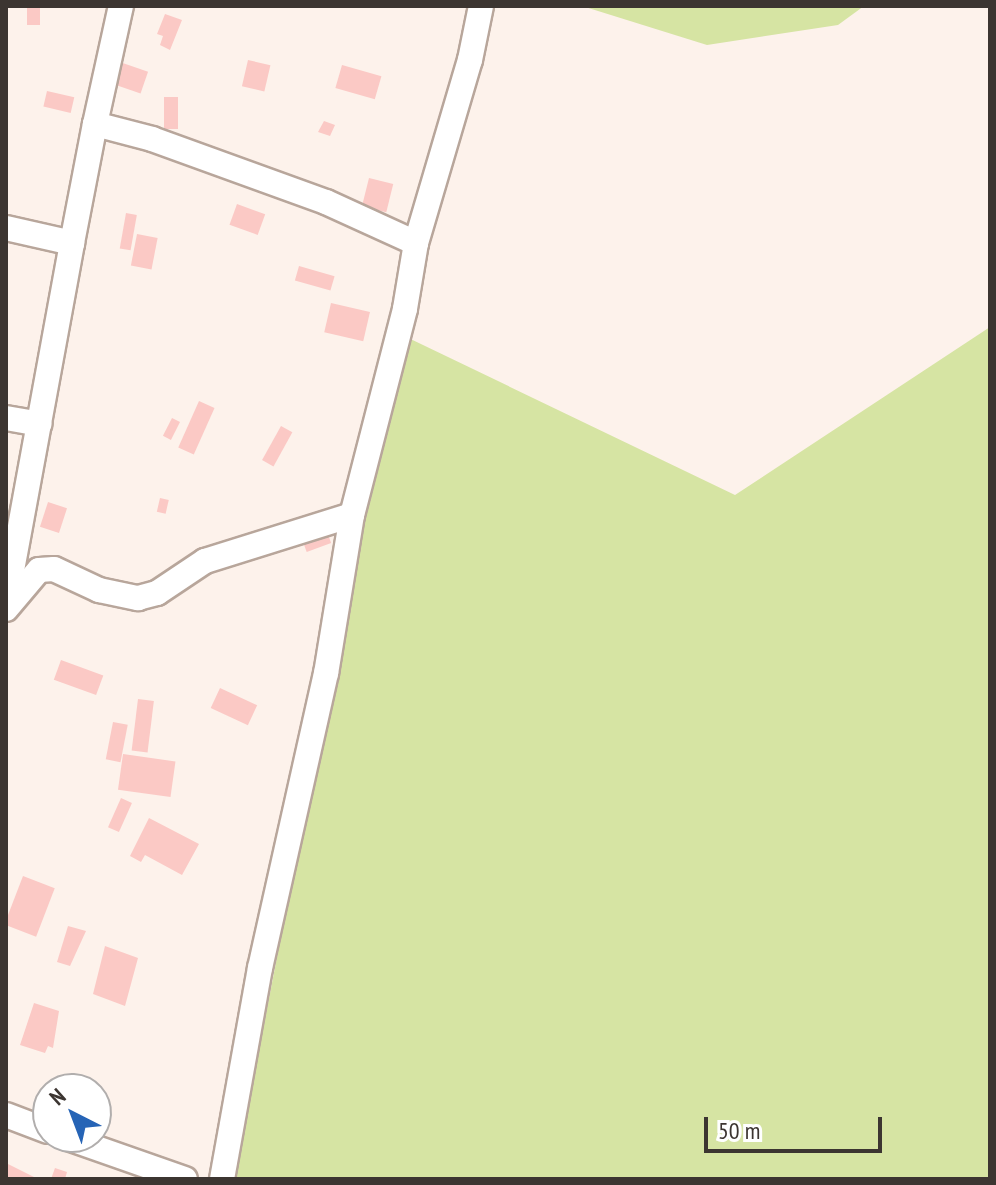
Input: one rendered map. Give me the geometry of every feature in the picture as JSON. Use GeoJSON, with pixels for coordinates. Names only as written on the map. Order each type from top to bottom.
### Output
{"type":"FeatureCollection","features":[{"type":"Feature","properties":{"kind":"street"},"geometry":{"type":"LineString","coordinates":[[6,607],[72,243],[121,6]]}},
{"type":"Feature","properties":{"kind":"street"},"geometry":{"type":"LineString","coordinates":[[222,1179],[260,968],[326,673],[352,515],[416,243],[470,60],[481,6]]}},
{"type":"Feature","properties":{"kind":"street"},"geometry":{"type":"LineString","coordinates":[[95,124],[152,139],[311,197],[416,243]]}},
{"type":"Feature","properties":{"kind":"street"},"geometry":{"type":"LineString","coordinates":[[6,228],[72,243]]}},
{"type":"Feature","properties":{"kind":"street"},"geometry":{"type":"LineString","coordinates":[[6,418],[39,424]]}},
{"type":"Feature","properties":{"kind":"street"},"geometry":{"type":"LineString","coordinates":[[6,607],[39,570],[54,569],[99,590],[138,598],[157,593],[205,561],[352,515]]}},
{"type":"Feature","properties":{"kind":"street"},"geometry":{"type":"LineString","coordinates":[[6,1115],[32,1125]]}},
{"type":"Feature","properties":{"kind":"street"},"geometry":{"type":"LineString","coordinates":[[111,1153],[185,1179]]}},
{"type":"Feature","properties":{"kind":"green space"},"geometry":{"type":"Polygon","coordinates":[[[582,6],[864,6],[838,25],[707,45],[582,6]]]}},
{"type":"Feature","properties":{"kind":"green space"},"geometry":{"type":"Polygon","coordinates":[[[990,327],[990,1179],[234,1179],[398,333],[735,495],[990,327]]]}},
{"type":"Feature","properties":{"kind":"building"},"geometry":{"type":"Polygon","coordinates":[[[27,6],[40,6],[40,25],[27,25],[27,6]]]}},
{"type":"Feature","properties":{"kind":"building"},"geometry":{"type":"Polygon","coordinates":[[[165,14],[182,20],[170,50],[160,45],[163,36],[157,34],[165,14]]]}},
{"type":"Feature","properties":{"kind":"building"},"geometry":{"type":"Polygon","coordinates":[[[114,60],[148,72],[141,93],[107,82],[114,60]]]}},
{"type":"Feature","properties":{"kind":"building"},"geometry":{"type":"Polygon","coordinates":[[[248,60],[270,65],[264,91],[242,86],[248,60]]]}},
{"type":"Feature","properties":{"kind":"building"},"geometry":{"type":"Polygon","coordinates":[[[342,65],[381,76],[375,99],[335,88],[342,65]]]}},
{"type":"Feature","properties":{"kind":"building"},"geometry":{"type":"Polygon","coordinates":[[[47,91],[74,97],[71,113],[43,107],[47,91]]]}},
{"type":"Feature","properties":{"kind":"building"},"geometry":{"type":"Polygon","coordinates":[[[164,97],[178,97],[178,129],[164,129],[164,97]]]}},
{"type":"Feature","properties":{"kind":"building"},"geometry":{"type":"Polygon","coordinates":[[[324,121],[335,125],[330,136],[318,132],[324,121]]]}},
{"type":"Feature","properties":{"kind":"building"},"geometry":{"type":"Polygon","coordinates":[[[369,178],[393,184],[386,212],[362,206],[369,178]]]}},
{"type":"Feature","properties":{"kind":"building"},"geometry":{"type":"Polygon","coordinates":[[[237,204],[265,214],[258,235],[229,225],[237,204]]]}},
{"type":"Feature","properties":{"kind":"building"},"geometry":{"type":"Polygon","coordinates":[[[126,213],[137,215],[131,250],[120,248],[126,213]]]}},
{"type":"Feature","properties":{"kind":"building"},"geometry":{"type":"Polygon","coordinates":[[[137,234],[158,238],[152,269],[131,265],[137,234]]]}},
{"type":"Feature","properties":{"kind":"building"},"geometry":{"type":"Polygon","coordinates":[[[299,266],[335,276],[330,291],[295,280],[299,266]]]}},
{"type":"Feature","properties":{"kind":"building"},"geometry":{"type":"Polygon","coordinates":[[[331,303],[370,312],[363,341],[324,332],[331,303]]]}},
{"type":"Feature","properties":{"kind":"building"},"geometry":{"type":"Polygon","coordinates":[[[199,401],[215,408],[194,455],[178,448],[199,401]]]}},
{"type":"Feature","properties":{"kind":"building"},"geometry":{"type":"Polygon","coordinates":[[[172,418],[180,422],[171,440],[163,436],[172,418]]]}},
{"type":"Feature","properties":{"kind":"building"},"geometry":{"type":"Polygon","coordinates":[[[281,426],[292,432],[273,466],[262,460],[281,426]]]}},
{"type":"Feature","properties":{"kind":"building"},"geometry":{"type":"Polygon","coordinates":[[[160,498],[169,500],[166,514],[157,512],[160,498]]]}},
{"type":"Feature","properties":{"kind":"building"},"geometry":{"type":"Polygon","coordinates":[[[48,502],[67,508],[59,533],[40,527],[48,502]]]}},
{"type":"Feature","properties":{"kind":"building"},"geometry":{"type":"Polygon","coordinates":[[[326,529],[331,543],[307,552],[302,538],[326,529]]]}},
{"type":"Feature","properties":{"kind":"building"},"geometry":{"type":"Polygon","coordinates":[[[61,660],[103,675],[96,695],[54,680],[61,660]]]}},
{"type":"Feature","properties":{"kind":"building"},"geometry":{"type":"Polygon","coordinates":[[[220,688],[257,705],[248,725],[211,708],[220,688]]]}},
{"type":"Feature","properties":{"kind":"building"},"geometry":{"type":"Polygon","coordinates":[[[138,699],[154,701],[148,753],[132,751],[138,699]]]}},
{"type":"Feature","properties":{"kind":"building"},"geometry":{"type":"Polygon","coordinates":[[[113,722],[128,725],[120,762],[106,759],[113,722]]]}},
{"type":"Feature","properties":{"kind":"building"},"geometry":{"type":"Polygon","coordinates":[[[123,754],[175,761],[170,797],[118,790],[123,754]]]}},
{"type":"Feature","properties":{"kind":"building"},"geometry":{"type":"Polygon","coordinates":[[[121,798],[132,803],[119,832],[108,827],[121,798]]]}},
{"type":"Feature","properties":{"kind":"building"},"geometry":{"type":"Polygon","coordinates":[[[149,818],[199,844],[182,875],[145,855],[141,862],[130,856],[149,818]]]}},
{"type":"Feature","properties":{"kind":"building"},"geometry":{"type":"Polygon","coordinates":[[[23,876],[55,888],[36,937],[6,925],[23,876]]]}},
{"type":"Feature","properties":{"kind":"building"},"geometry":{"type":"Polygon","coordinates":[[[68,926],[86,931],[70,966],[57,962],[68,926]]]}},
{"type":"Feature","properties":{"kind":"building"},"geometry":{"type":"Polygon","coordinates":[[[105,946],[138,958],[125,1006],[93,994],[105,946]]]}},
{"type":"Feature","properties":{"kind":"building"},"geometry":{"type":"Polygon","coordinates":[[[34,1003],[59,1011],[53,1048],[48,1046],[45,1053],[20,1045],[34,1003]]]}},
{"type":"Feature","properties":{"kind":"building"},"geometry":{"type":"Polygon","coordinates":[[[6,1163],[34,1177],[6,1179],[6,1163]]]}},
{"type":"Feature","properties":{"kind":"building"},"geometry":{"type":"Polygon","coordinates":[[[55,1168],[67,1172],[65,1179],[51,1179],[55,1168]]]}}]}
